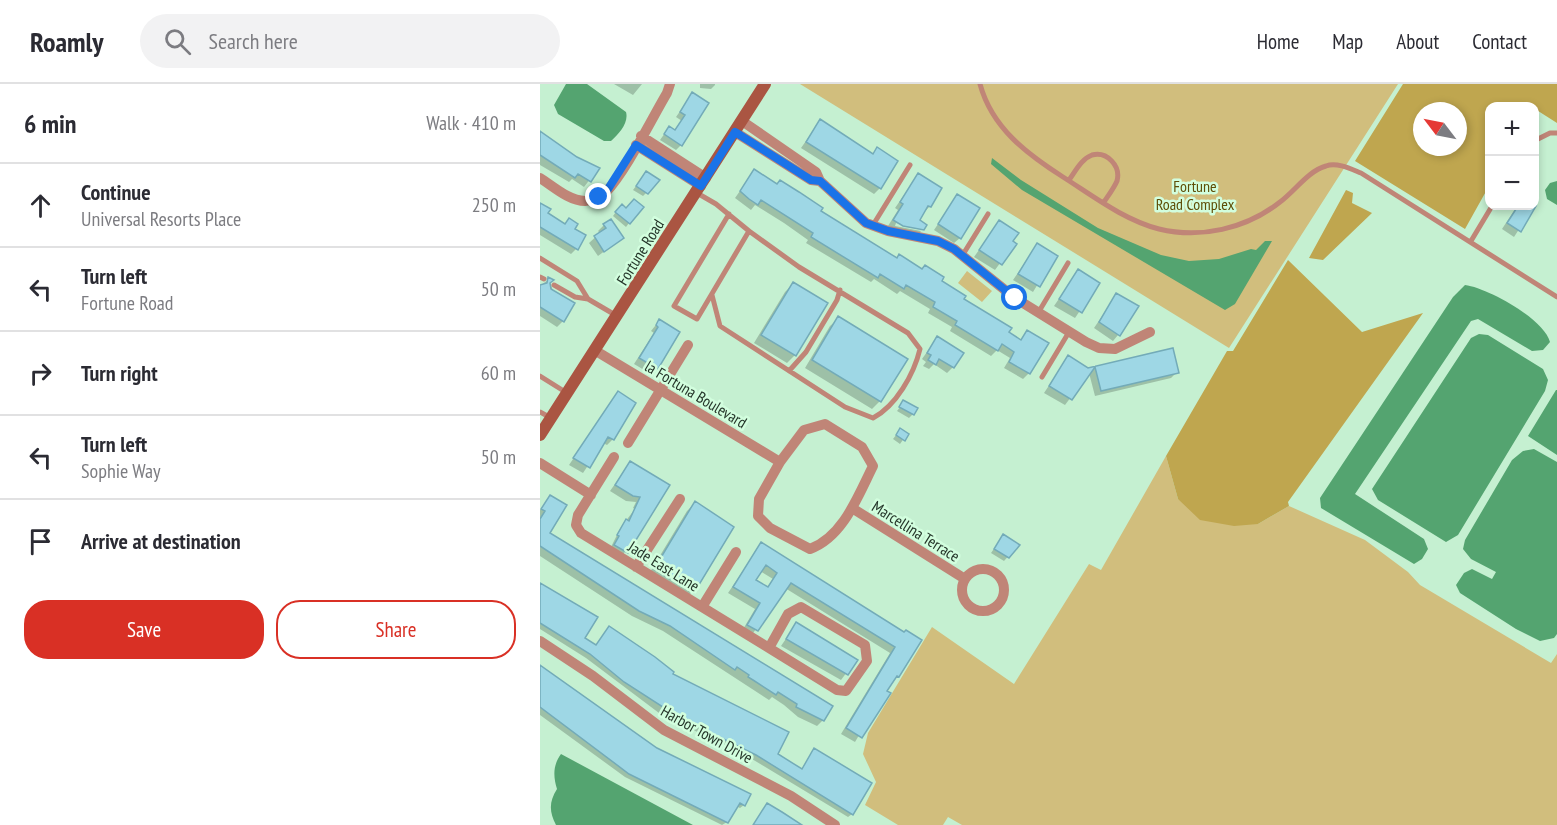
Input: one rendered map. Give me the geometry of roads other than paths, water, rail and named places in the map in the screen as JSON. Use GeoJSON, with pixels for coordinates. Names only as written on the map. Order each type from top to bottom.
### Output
{"type":"FeatureCollection","features":[{"type":"Feature","properties":{"kind":"street"},"geometry":{"type":"LineString","coordinates":[[540,178],[576,200],[593,199],[608,189],[667,93],[670,84]]}},
{"type":"Feature","properties":{"kind":"street","name":"Fortune Road"},"geometry":{"type":"LineString","coordinates":[[540,435],[545,415],[567,393],[596,351],[765,84]]}},
{"type":"Feature","properties":{"kind":"street"},"geometry":{"type":"LineString","coordinates":[[739,127],[784,148],[811,180],[820,181],[850,210],[873,225],[888,231],[938,241],[962,256],[1015,298],[1099,348],[1115,349],[1150,332]]}},
{"type":"Feature","properties":{"kind":"street"},"geometry":{"type":"LineString","coordinates":[[739,127],[778,159],[803,169]]}},
{"type":"Feature","properties":{"kind":"street"},"geometry":{"type":"LineString","coordinates":[[638,140],[701,186]]}},
{"type":"Feature","properties":{"kind":"street"},"geometry":{"type":"LineString","coordinates":[[628,443],[688,345]]}},
{"type":"Feature","properties":{"kind":"street","name":"la Fortuna Boulevard"},"geometry":{"type":"LineString","coordinates":[[596,351],[780,462]]}},
{"type":"Feature","properties":{"kind":"street"},"geometry":{"type":"LineString","coordinates":[[825,424],[862,447],[873,466],[852,508],[827,543],[810,549],[770,528],[758,516],[759,499],[780,462],[804,430],[825,424]]}},
{"type":"Feature","properties":{"kind":"street","name":"Jade East Lane"},"geometry":{"type":"LineString","coordinates":[[614,457],[578,515],[576,525],[581,533],[837,690],[846,691],[867,661],[865,645],[801,607],[788,614],[769,648]]}},
{"type":"Feature","properties":{"kind":"street"},"geometry":{"type":"LineString","coordinates":[[540,463],[591,495]]}},
{"type":"Feature","properties":{"kind":"street"},"geometry":{"type":"LineString","coordinates":[[636,567],[680,499]]}},
{"type":"Feature","properties":{"kind":"street","name":"Marcellina Terrace"},"geometry":{"type":"LineString","coordinates":[[852,508],[965,579]]}},
{"type":"Feature","properties":{"kind":"street"},"geometry":{"type":"LineString","coordinates":[[702,608],[736,552]]}},
{"type":"Feature","properties":{"kind":"street","name":"Harbor Town Drive"},"geometry":{"type":"LineString","coordinates":[[540,641],[593,676],[664,730],[791,796],[835,825]]}},
{"type":"Feature","properties":{"kind":"lane"},"geometry":{"type":"LineString","coordinates":[[980,84],[991,112],[1012,139],[1036,160],[1140,223],[1160,229],[1199,233],[1243,223],[1280,202],[1317,170],[1328,165],[1344,166],[1361,173],[1557,297]]}},
{"type":"Feature","properties":{"kind":"lane"},"geometry":{"type":"LineString","coordinates":[[1539,138],[1550,133],[1557,133]]}},
{"type":"Feature","properties":{"kind":"lane"},"geometry":{"type":"LineString","coordinates":[[778,159],[784,148]]}},
{"type":"Feature","properties":{"kind":"lane"},"geometry":{"type":"LineString","coordinates":[[1069,180],[1082,162],[1091,155],[1103,154],[1114,163],[1118,172],[1117,182],[1104,202]]}},
{"type":"Feature","properties":{"kind":"lane"},"geometry":{"type":"LineString","coordinates":[[873,225],[910,165]]}},
{"type":"Feature","properties":{"kind":"lane"},"geometry":{"type":"LineString","coordinates":[[701,186],[748,231],[799,267],[840,290],[917,341],[920,349],[917,362],[893,401],[882,413],[873,418],[861,415],[720,326],[712,295]]}},
{"type":"Feature","properties":{"kind":"lane"},"geometry":{"type":"LineString","coordinates":[[1471,241],[1490,210]]}},
{"type":"Feature","properties":{"kind":"lane"},"geometry":{"type":"LineString","coordinates":[[729,214],[674,306],[697,319],[748,231]]}},
{"type":"Feature","properties":{"kind":"lane"},"geometry":{"type":"LineString","coordinates":[[962,256],[988,214]]}},
{"type":"Feature","properties":{"kind":"lane"},"geometry":{"type":"LineString","coordinates":[[540,258],[577,281],[588,299]]}},
{"type":"Feature","properties":{"kind":"lane"},"geometry":{"type":"LineString","coordinates":[[1038,313],[1068,263]]}},
{"type":"Feature","properties":{"kind":"lane"},"geometry":{"type":"LineString","coordinates":[[554,285],[575,297],[588,299],[618,317]]}},
{"type":"Feature","properties":{"kind":"lane"},"geometry":{"type":"LineString","coordinates":[[789,371],[806,352],[837,300],[840,290]]}},
{"type":"Feature","properties":{"kind":"lane"},"geometry":{"type":"LineString","coordinates":[[1042,376],[1069,332]]}},
{"type":"Feature","properties":{"kind":"lane"},"geometry":{"type":"LineString","coordinates":[[540,376],[567,393]]}},
{"type":"Feature","properties":{"kind":"park label","name":"Fortune Road Complex"},"geometry":{"type":"Point","coordinates":[1195,195]}}]}
